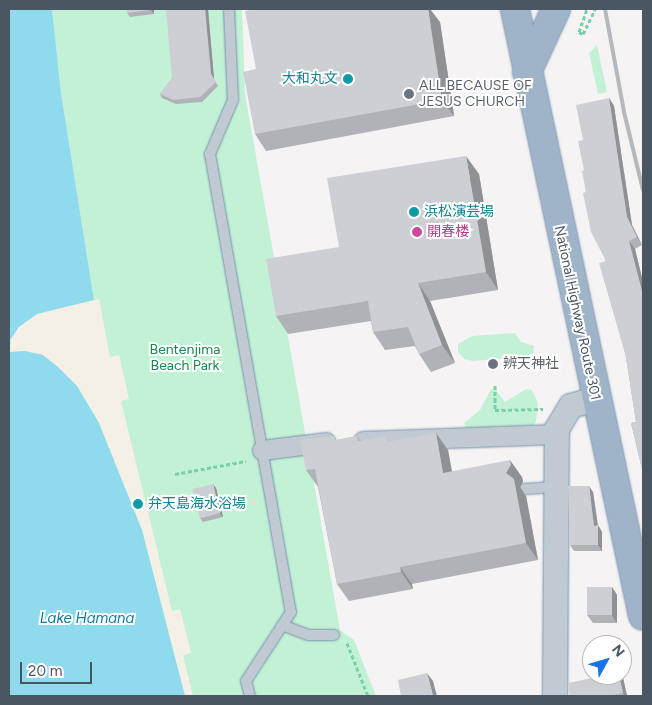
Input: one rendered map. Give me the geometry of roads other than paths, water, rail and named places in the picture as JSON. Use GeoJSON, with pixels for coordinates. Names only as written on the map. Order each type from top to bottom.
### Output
{"type":"FeatureCollection","features":[{"type":"Feature","properties":{"kind":"highway","name":"National Highway Route 301"},"geometry":{"type":"LineString","coordinates":[[515,9],[595,399],[643,616]]}},
{"type":"Feature","properties":{"kind":"highway"},"geometry":{"type":"LineString","coordinates":[[527,72],[556,9]]}},
{"type":"Feature","properties":{"kind":"street"},"geometry":{"type":"LineString","coordinates":[[555,696],[557,434],[559,420],[571,406],[595,399]]}},
{"type":"Feature","properties":{"kind":"street"},"geometry":{"type":"LineString","coordinates":[[263,454],[304,443],[557,434]]}},
{"type":"Feature","properties":{"kind":"lane"},"geometry":{"type":"LineString","coordinates":[[229,9],[233,100],[210,154],[291,612],[246,681],[250,696]]}},
{"type":"Feature","properties":{"kind":"lane"},"geometry":{"type":"LineString","coordinates":[[525,489],[557,487]]}},
{"type":"Feature","properties":{"kind":"lane"},"geometry":{"type":"LineString","coordinates":[[282,625],[308,635],[334,635]]}},
{"type":"Feature","properties":{"kind":"water"},"geometry":{"type":"Polygon","coordinates":[[[9,9],[52,9],[61,93],[94,300],[37,314],[19,327],[9,342],[9,9]]]}},
{"type":"Feature","properties":{"kind":"water","name":"Lake Hamana"},"geometry":{"type":"Polygon","coordinates":[[[25,351],[43,355],[58,367],[77,386],[99,423],[142,530],[185,696],[9,696],[9,352],[25,351]]]}},
{"type":"Feature","properties":{"kind":"railway"},"geometry":{"type":"LineString","coordinates":[[605,9],[624,112],[643,190]]}},
{"type":"Feature","properties":{"kind":"place","name":"大和丸文"},"geometry":{"type":"Point","coordinates":[348,79]}},
{"type":"Feature","properties":{"kind":"place","name":"ALL BECAUSE OF JESUS CHURCH"},"geometry":{"type":"Point","coordinates":[409,94]}},
{"type":"Feature","properties":{"kind":"place","name":"浜松演芸場"},"geometry":{"type":"Point","coordinates":[414,212]}},
{"type":"Feature","properties":{"kind":"place","name":"開春楼"},"geometry":{"type":"Point","coordinates":[417,232]}},
{"type":"Feature","properties":{"kind":"place","name":"辨天神社"},"geometry":{"type":"Point","coordinates":[493,364]}},
{"type":"Feature","properties":{"kind":"place","name":"弁天島海水浴場"},"geometry":{"type":"Point","coordinates":[138,504]}},
{"type":"Feature","properties":{"kind":"park label","name":"Bentenjima Beach Park"},"geometry":{"type":"Point","coordinates":[185,358]}}]}
